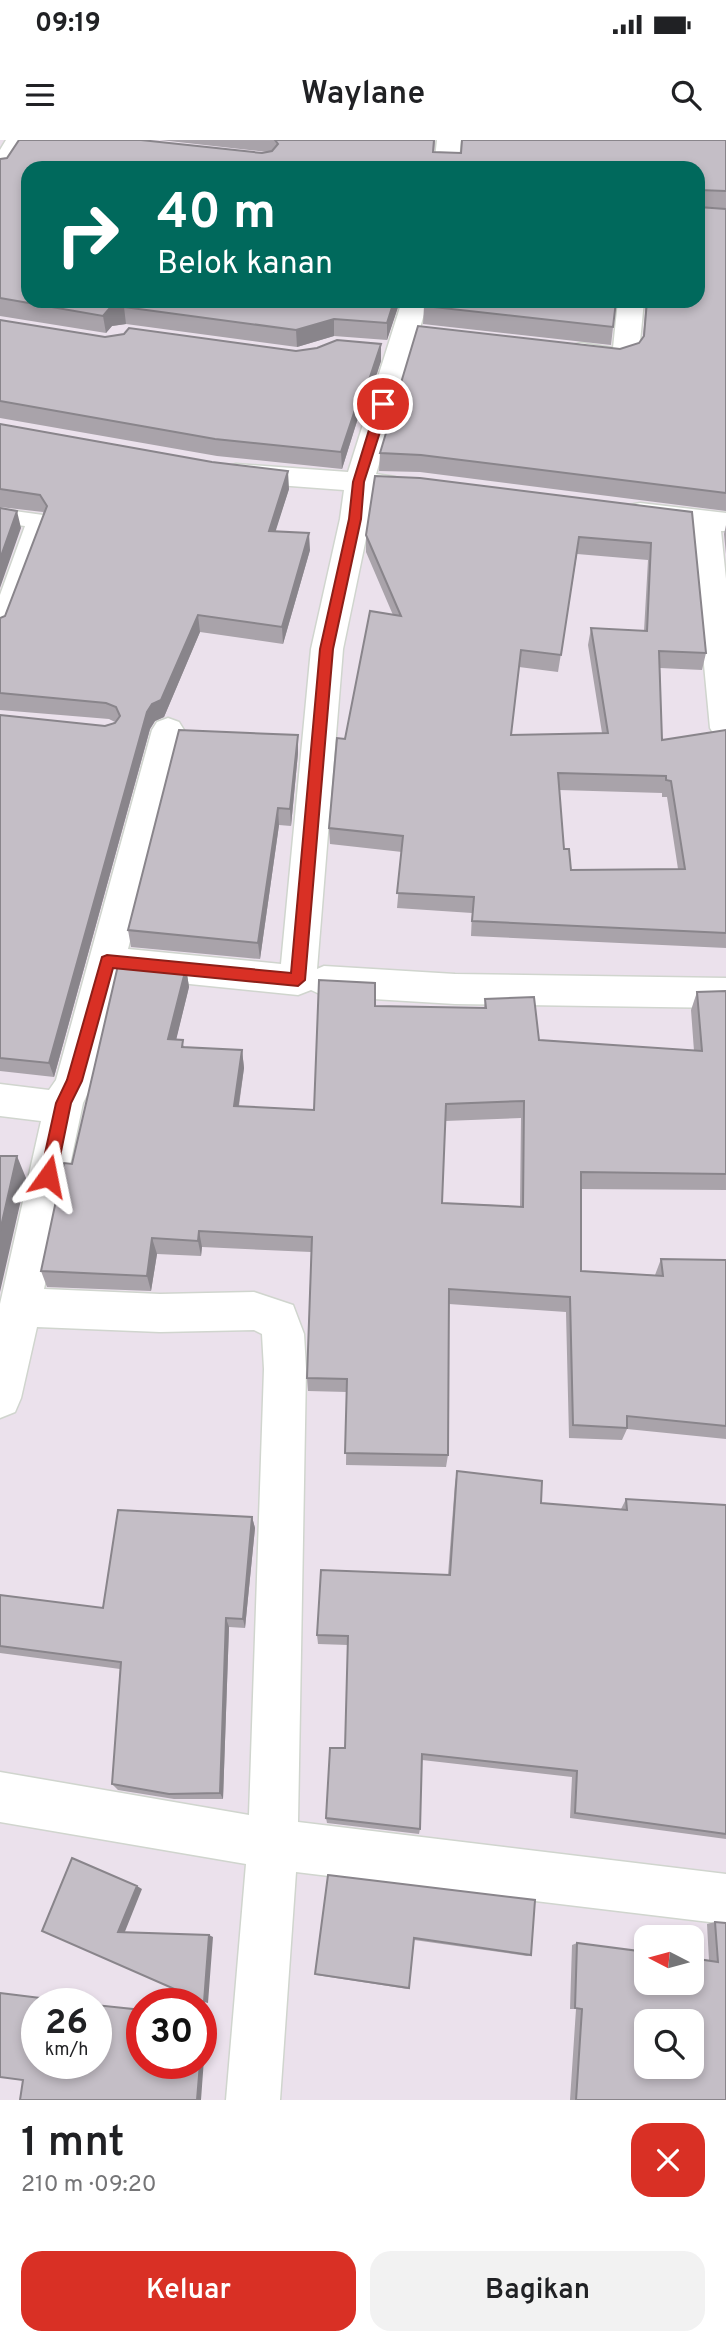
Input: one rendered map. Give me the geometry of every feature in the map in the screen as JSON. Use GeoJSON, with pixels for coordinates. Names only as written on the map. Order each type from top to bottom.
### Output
{"type":"FeatureCollection","features":[{"type":"Feature","properties":{"kind":"street"},"geometry":{"type":"LineString","coordinates":[[0,169],[18,140]]}},
{"type":"Feature","properties":{"kind":"street"},"geometry":{"type":"LineString","coordinates":[[447,161],[449,140]]}},
{"type":"Feature","properties":{"kind":"street"},"geometry":{"type":"LineString","coordinates":[[298,980],[313,723],[355,519],[359,482],[413,308]]}},
{"type":"Feature","properties":{"kind":"street"},"geometry":{"type":"LineString","coordinates":[[551,346],[622,355],[626,352],[630,308]]}},
{"type":"Feature","properties":{"kind":"street"},"geometry":{"type":"LineString","coordinates":[[203,468],[292,479],[408,484]]}},
{"type":"Feature","properties":{"kind":"street"},"geometry":{"type":"LineString","coordinates":[[610,508],[716,521],[726,728]]}},
{"type":"Feature","properties":{"kind":"street"},"geometry":{"type":"LineString","coordinates":[[0,1398],[64,1103],[75,1081],[168,730]]}},
{"type":"Feature","properties":{"kind":"street"},"geometry":{"type":"LineString","coordinates":[[107,961],[298,980],[454,989],[726,993]]}},
{"type":"Feature","properties":{"kind":"street"},"geometry":{"type":"LineString","coordinates":[[0,1100],[50,1106],[64,1103]]}},
{"type":"Feature","properties":{"kind":"street"},"geometry":{"type":"LineString","coordinates":[[20,1307],[160,1313],[254,1311],[278,1320],[283,1334],[285,1369],[272,1844],[253,2100]]}},
{"type":"Feature","properties":{"kind":"street"},"geometry":{"type":"LineString","coordinates":[[0,1797],[272,1844],[726,1899]]}},
{"type":"Feature","properties":{"kind":"lane"},"geometry":{"type":"LineString","coordinates":[[0,516],[35,520],[37,523],[0,626]]}},
{"type":"Feature","properties":{"kind":"building"},"geometry":{"type":"Polygon","coordinates":[[[19,140],[141,140],[262,153],[272,151],[278,144],[275,140],[434,140],[433,152],[461,153],[462,140],[726,140],[726,191],[705,190],[705,161],[21,161],[21,302],[0,298],[0,159],[7,158],[19,140]]]}},
{"type":"Feature","properties":{"kind":"building"},"geometry":{"type":"Polygon","coordinates":[[[705,207],[726,209],[726,493],[421,455],[380,453],[418,326],[620,349],[639,343],[644,336],[646,308],[705,308],[705,207]]]}},
{"type":"Feature","properties":{"kind":"building"},"geometry":{"type":"Polygon","coordinates":[[[57,308],[116,308],[109,309],[103,316],[57,308]]]}},
{"type":"Feature","properties":{"kind":"building"},"geometry":{"type":"Polygon","coordinates":[[[131,308],[392,308],[387,323],[334,319],[296,330],[131,308]]]}},
{"type":"Feature","properties":{"kind":"building"},"geometry":{"type":"Polygon","coordinates":[[[442,308],[615,308],[613,327],[442,308]]]}},
{"type":"Feature","properties":{"kind":"building"},"geometry":{"type":"Polygon","coordinates":[[[0,320],[105,337],[124,334],[129,328],[296,351],[317,348],[337,340],[381,344],[341,452],[215,439],[0,401],[0,320]]]}},
{"type":"Feature","properties":{"kind":"building"},"geometry":{"type":"Polygon","coordinates":[[[0,424],[212,462],[288,471],[269,531],[309,533],[282,627],[198,615],[161,700],[152,704],[147,712],[49,1063],[0,1058],[0,715],[105,726],[115,723],[120,716],[116,707],[106,703],[0,693],[0,618],[5,616],[47,506],[40,495],[0,489],[0,424]]]}},
{"type":"Feature","properties":{"kind":"building"},"geometry":{"type":"Polygon","coordinates":[[[375,476],[420,478],[692,512],[706,653],[659,651],[662,740],[726,730],[726,933],[472,921],[474,897],[397,893],[403,836],[329,828],[337,738],[345,739],[370,611],[401,616],[366,535],[375,476]],[[579,537],[561,655],[521,650],[511,735],[608,733],[591,628],[647,631],[651,543],[579,537]],[[558,773],[564,849],[569,849],[571,870],[685,869],[671,781],[666,780],[666,776],[558,773]]]}},
{"type":"Feature","properties":{"kind":"building"},"geometry":{"type":"Polygon","coordinates":[[[0,508],[17,511],[0,559],[0,508]]]}},
{"type":"Feature","properties":{"kind":"building"},"geometry":{"type":"Polygon","coordinates":[[[179,730],[298,735],[290,809],[278,808],[258,943],[128,930],[179,730]]]}},
{"type":"Feature","properties":{"kind":"building"},"geometry":{"type":"Polygon","coordinates":[[[119,961],[186,968],[168,1039],[183,1040],[182,1047],[242,1050],[234,1106],[314,1110],[319,980],[375,983],[375,1006],[486,1008],[485,999],[534,997],[539,1040],[702,1051],[697,992],[726,991],[726,1174],[581,1172],[581,1271],[663,1276],[661,1259],[726,1260],[726,1426],[627,1416],[627,1428],[573,1425],[570,1297],[449,1289],[448,1455],[345,1453],[347,1379],[307,1378],[312,1237],[199,1231],[198,1241],[152,1238],[147,1276],[41,1271],[64,1163],[72,1164],[119,961]],[[524,1101],[446,1104],[442,1203],[523,1207],[524,1101]]]}},
{"type":"Feature","properties":{"kind":"building"},"geometry":{"type":"Polygon","coordinates":[[[0,1156],[17,1156],[0,1231],[0,1156]]]}},
{"type":"Feature","properties":{"kind":"building"},"geometry":{"type":"Polygon","coordinates":[[[457,1471],[542,1481],[541,1503],[627,1510],[626,1499],[726,1505],[726,1834],[575,1813],[577,1771],[422,1754],[420,1829],[326,1818],[330,1748],[345,1748],[348,1636],[317,1635],[321,1570],[450,1575],[457,1471]]]}},
{"type":"Feature","properties":{"kind":"building"},"geometry":{"type":"Polygon","coordinates":[[[118,1510],[252,1517],[243,1619],[226,1618],[220,1793],[169,1794],[112,1784],[121,1662],[0,1646],[0,1595],[103,1608],[118,1510]]]}},
{"type":"Feature","properties":{"kind":"building"},"geometry":{"type":"Polygon","coordinates":[[[72,1858],[137,1886],[118,1932],[209,1935],[205,1988],[172,1988],[42,1931],[72,1858]]]}},
{"type":"Feature","properties":{"kind":"building"},"geometry":{"type":"Polygon","coordinates":[[[328,1875],[535,1900],[531,1955],[414,1938],[409,1988],[315,1974],[328,1875]]]}},
{"type":"Feature","properties":{"kind":"building"},"geometry":{"type":"Polygon","coordinates":[[[715,1922],[726,1923],[726,2100],[576,2100],[582,2009],[575,2008],[577,1943],[634,1950],[634,1995],[704,1995],[704,1960],[718,1962],[715,1922]]]}},
{"type":"Feature","properties":{"kind":"building"},"geometry":{"type":"Polygon","coordinates":[[[0,1993],[21,1996],[21,2079],[112,2079],[112,2007],[126,2008],[126,2079],[199,2079],[197,2100],[20,2100],[23,2080],[0,2077],[0,1993]]]}},
{"type":"Feature","properties":{"kind":"route"},"geometry":{"type":"LineString","coordinates":[[48,1176],[64,1103],[75,1081],[107,961],[298,980],[327,649],[355,519],[359,482],[383,404]]}}]}
